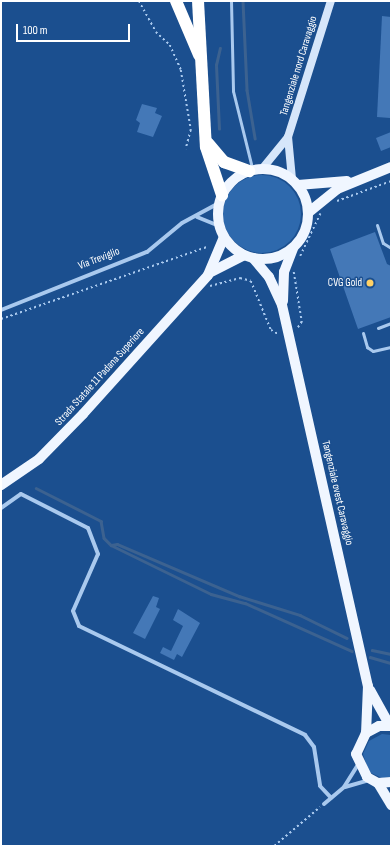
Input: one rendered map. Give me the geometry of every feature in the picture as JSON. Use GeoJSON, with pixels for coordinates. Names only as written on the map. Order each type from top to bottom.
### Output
{"type":"FeatureCollection","features":[{"type":"Feature","properties":{"kind":"highway"},"geometry":{"type":"LineString","coordinates":[[176,1],[200,58]]}},
{"type":"Feature","properties":{"kind":"highway"},"geometry":{"type":"LineString","coordinates":[[198,1],[205,138],[221,199]]}},
{"type":"Feature","properties":{"kind":"highway"},"geometry":{"type":"LineString","coordinates":[[205,138],[224,162],[254,170]]}},
{"type":"Feature","properties":{"kind":"main road","name":"Tangenziale nord Caravaggio"},"geometry":{"type":"LineString","coordinates":[[295,182],[288,137],[331,1]]}},
{"type":"Feature","properties":{"kind":"main road","name":"Tangenziale nord Caravaggio"},"geometry":{"type":"LineString","coordinates":[[254,170],[288,137]]}},
{"type":"Feature","properties":{"kind":"main road"},"geometry":{"type":"LineString","coordinates":[[308,212],[325,196],[358,179],[391,167]]}},
{"type":"Feature","properties":{"kind":"main road"},"geometry":{"type":"LineString","coordinates":[[295,182],[308,212],[304,232],[294,247],[278,257],[248,256],[224,237],[219,226],[221,199],[233,180],[254,170],[295,182],[358,179]]}},
{"type":"Feature","properties":{"kind":"main road","name":"Strada Statale 11 Padana Superiore"},"geometry":{"type":"LineString","coordinates":[[1,485],[53,445],[208,275],[224,237]]}},
{"type":"Feature","properties":{"kind":"main road","name":"Tangenziale ovest Caravaggio"},"geometry":{"type":"LineString","coordinates":[[282,305],[284,272],[294,247]]}},
{"type":"Feature","properties":{"kind":"main road","name":"Tangenziale ovest Caravaggio"},"geometry":{"type":"LineString","coordinates":[[248,256],[269,277],[282,305],[368,686],[366,733],[356,750],[358,765]]}},
{"type":"Feature","properties":{"kind":"main road","name":"Strada Statale 11 Padana Superiore"},"geometry":{"type":"LineString","coordinates":[[208,275],[248,256]]}},
{"type":"Feature","properties":{"kind":"main road","name":"Tangenziale ovest Caravaggio"},"geometry":{"type":"LineString","coordinates":[[366,733],[390,726],[368,686]]}},
{"type":"Feature","properties":{"kind":"main road"},"geometry":{"type":"LineString","coordinates":[[358,765],[374,781],[391,805]]}},
{"type":"Feature","properties":{"kind":"main road"},"geometry":{"type":"LineString","coordinates":[[374,781],[391,782]]}},
{"type":"Feature","properties":{"kind":"street","name":"Via Treviglio"},"geometry":{"type":"LineString","coordinates":[[1,310],[141,256],[186,220],[197,217],[221,199]]}},
{"type":"Feature","properties":{"kind":"street"},"geometry":{"type":"LineString","coordinates":[[197,217],[219,226]]}},
{"type":"Feature","properties":{"kind":"street"},"geometry":{"type":"LineString","coordinates":[[1,508],[21,494],[88,528],[98,554],[73,612],[79,626],[307,737],[314,750],[318,782],[331,798]]}},
{"type":"Feature","properties":{"kind":"street"},"geometry":{"type":"LineString","coordinates":[[324,804],[344,787],[358,765]]}},
{"type":"Feature","properties":{"kind":"street"},"geometry":{"type":"LineString","coordinates":[[344,787],[374,781]]}},
{"type":"Feature","properties":{"kind":"lane"},"geometry":{"type":"LineString","coordinates":[[231,1],[233,91],[254,170]]}},
{"type":"Feature","properties":{"kind":"lane"},"geometry":{"type":"LineString","coordinates":[[377,225],[383,243],[391,248]]}},
{"type":"Feature","properties":{"kind":"lane"},"geometry":{"type":"LineString","coordinates":[[378,328],[391,323]]}},
{"type":"Feature","properties":{"kind":"lane"},"geometry":{"type":"LineString","coordinates":[[363,333],[367,346],[373,351],[391,347]]}},
{"type":"Feature","properties":{"kind":"path"},"geometry":{"type":"LineString","coordinates":[[139,1],[156,32],[170,45],[181,70],[191,130],[186,149]]}},
{"type":"Feature","properties":{"kind":"path"},"geometry":{"type":"LineString","coordinates":[[336,202],[391,181]]}},
{"type":"Feature","properties":{"kind":"path"},"geometry":{"type":"LineString","coordinates":[[298,259],[311,240],[321,211]]}},
{"type":"Feature","properties":{"kind":"path"},"geometry":{"type":"LineString","coordinates":[[1,319],[207,247]]}},
{"type":"Feature","properties":{"kind":"path"},"geometry":{"type":"LineString","coordinates":[[296,266],[293,281],[302,322],[298,328]]}},
{"type":"Feature","properties":{"kind":"path"},"geometry":{"type":"LineString","coordinates":[[208,287],[240,278],[251,281],[271,330],[278,334]]}},
{"type":"Feature","properties":{"kind":"path"},"geometry":{"type":"LineString","coordinates":[[274,846],[324,804]]}},
{"type":"Feature","properties":{"kind":"shaded area"},"geometry":{"type":"Polygon","coordinates":[[[254,175],[270,175],[284,181],[295,192],[301,206],[301,222],[295,236],[284,247],[270,253],[254,253],[240,247],[229,236],[223,222],[223,206],[229,192],[240,181],[254,175]]]}},
{"type":"Feature","properties":{"kind":"shaded area"},"geometry":{"type":"Polygon","coordinates":[[[382,734],[391,735],[391,777],[382,778],[369,772],[363,754],[369,741],[382,734]]]}},
{"type":"Feature","properties":{"kind":"building"},"geometry":{"type":"Polygon","coordinates":[[[382,16],[391,17],[390,118],[377,117],[382,16]]]}},
{"type":"Feature","properties":{"kind":"building"},"geometry":{"type":"Polygon","coordinates":[[[142,104],[157,108],[155,113],[162,116],[153,137],[137,132],[140,123],[136,120],[142,104]]]}},
{"type":"Feature","properties":{"kind":"building"},"geometry":{"type":"Polygon","coordinates":[[[391,132],[391,147],[381,151],[376,138],[391,132]]]}},
{"type":"Feature","properties":{"kind":"building"},"geometry":{"type":"Polygon","coordinates":[[[375,232],[387,264],[391,266],[391,317],[358,329],[330,249],[375,232]]]}},
{"type":"Feature","properties":{"kind":"building"},"geometry":{"type":"Polygon","coordinates":[[[153,596],[159,598],[156,607],[160,609],[145,639],[133,633],[153,596]]]}},
{"type":"Feature","properties":{"kind":"building"},"geometry":{"type":"Polygon","coordinates":[[[178,609],[200,623],[182,657],[177,654],[174,660],[160,653],[163,647],[171,651],[183,626],[173,620],[178,609]]]}},
{"type":"Feature","properties":{"kind":"waterway"},"geometry":{"type":"LineString","coordinates":[[243,1],[247,90],[255,138]]}},
{"type":"Feature","properties":{"kind":"waterway"},"geometry":{"type":"LineString","coordinates":[[219,129],[216,65],[220,48]]}},
{"type":"Feature","properties":{"kind":"waterway"},"geometry":{"type":"LineString","coordinates":[[36,488],[101,521],[104,538],[111,545],[117,544],[239,596],[300,615],[347,638]]}},
{"type":"Feature","properties":{"kind":"waterway"},"geometry":{"type":"LineString","coordinates":[[111,545],[211,594],[245,603],[352,651]]}},
{"type":"Feature","properties":{"kind":"waterway"},"geometry":{"type":"LineString","coordinates":[[372,650],[391,654]]}},
{"type":"Feature","properties":{"kind":"waterway"},"geometry":{"type":"LineString","coordinates":[[370,657],[391,663]]}},
{"type":"Feature","properties":{"kind":"place","name":"CVG Gold"},"geometry":{"type":"Point","coordinates":[370,283]}}]}
